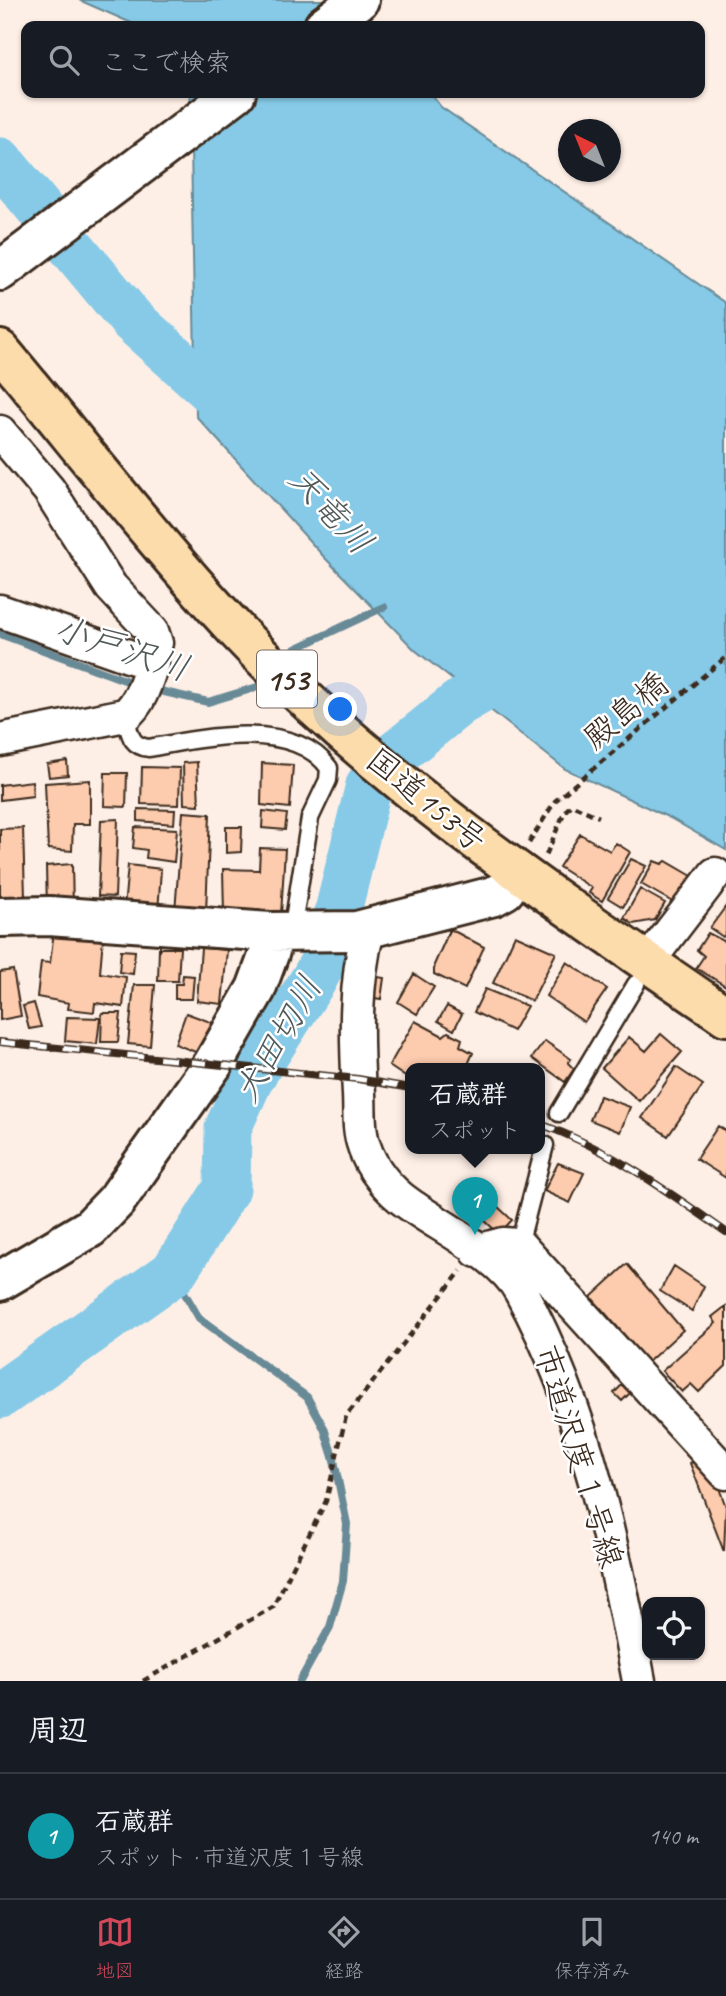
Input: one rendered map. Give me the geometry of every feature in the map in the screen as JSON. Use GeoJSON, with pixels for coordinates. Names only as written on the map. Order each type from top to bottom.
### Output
{"type":"FeatureCollection","features":[{"type":"Feature","properties":{"kind":"highway","name":"国道153号"},"geometry":{"type":"LineString","coordinates":[[0,351],[236,630],[313,705],[430,803],[528,861],[726,1016]]}},
{"type":"Feature","properties":{"kind":"main road"},"geometry":{"type":"LineString","coordinates":[[331,21],[359,0]]}},
{"type":"Feature","properties":{"kind":"main road"},"geometry":{"type":"LineString","coordinates":[[0,271],[229,98]]}},
{"type":"Feature","properties":{"kind":"main road"},"geometry":{"type":"LineString","coordinates":[[0,917],[49,916],[287,932],[362,931],[494,896],[505,890],[528,861]]}},
{"type":"Feature","properties":{"kind":"main road"},"geometry":{"type":"LineString","coordinates":[[0,1281],[90,1228],[116,1200],[213,1064],[287,932]]}},
{"type":"Feature","properties":{"kind":"street"},"geometry":{"type":"LineString","coordinates":[[0,432],[49,490],[111,587],[152,631],[156,643],[140,685],[0,740]]}},
{"type":"Feature","properties":{"kind":"street"},"geometry":{"type":"LineString","coordinates":[[0,611],[134,658],[140,685]]}},
{"type":"Feature","properties":{"kind":"street"},"geometry":{"type":"LineString","coordinates":[[660,946],[721,877]]}},
{"type":"Feature","properties":{"kind":"street","name":"市道沢度１号線"},"geometry":{"type":"LineString","coordinates":[[362,931],[355,1007],[355,1055],[364,1147],[386,1183],[406,1203],[512,1278],[549,1347],[585,1449],[618,1570],[639,1681]]}},
{"type":"Feature","properties":{"kind":"street"},"geometry":{"type":"LineString","coordinates":[[477,1251],[503,1244],[519,1245],[726,1473]]}},
{"type":"Feature","properties":{"kind":"lane"},"geometry":{"type":"LineString","coordinates":[[140,685],[132,741],[138,747],[149,748],[226,734],[247,734],[299,745],[319,754],[329,768],[328,780],[310,818],[287,932]]}},
{"type":"Feature","properties":{"kind":"lane"},"geometry":{"type":"LineString","coordinates":[[559,1113],[636,984]]}},
{"type":"Feature","properties":{"kind":"lane"},"geometry":{"type":"LineString","coordinates":[[519,1245],[543,1154]]}},
{"type":"Feature","properties":{"kind":"path","name":"殿島橋"},"geometry":{"type":"LineString","coordinates":[[528,861],[555,801],[726,657]]}},
{"type":"Feature","properties":{"kind":"path"},"geometry":{"type":"LineString","coordinates":[[528,861],[572,805],[598,817]]}},
{"type":"Feature","properties":{"kind":"path"},"geometry":{"type":"LineString","coordinates":[[143,1681],[273,1607],[327,1493],[346,1416],[477,1251]]}},
{"type":"Feature","properties":{"kind":"water"},"geometry":{"type":"Polygon","coordinates":[[[79,0],[356,0],[373,21],[127,21],[79,0]]]}},
{"type":"Feature","properties":{"kind":"water"},"geometry":{"type":"Polygon","coordinates":[[[190,98],[434,98],[441,107],[726,303],[726,850],[670,818],[565,769],[415,650],[325,558],[196,416],[190,98]]]}},
{"type":"Feature","properties":{"kind":"building"},"geometry":{"type":"Polygon","coordinates":[[[67,761],[68,775],[49,777],[47,764],[67,761]]]}},
{"type":"Feature","properties":{"kind":"building"},"geometry":{"type":"Polygon","coordinates":[[[197,762],[199,805],[184,804],[183,763],[197,762]]]}},
{"type":"Feature","properties":{"kind":"building"},"geometry":{"type":"Polygon","coordinates":[[[262,763],[293,765],[290,808],[261,805],[262,763]]]}},
{"type":"Feature","properties":{"kind":"building"},"geometry":{"type":"Polygon","coordinates":[[[142,767],[180,768],[179,805],[141,804],[142,767]]]}},
{"type":"Feature","properties":{"kind":"building"},"geometry":{"type":"Polygon","coordinates":[[[105,773],[127,773],[126,807],[104,806],[105,773]]]}},
{"type":"Feature","properties":{"kind":"building"},"geometry":{"type":"Polygon","coordinates":[[[90,780],[90,824],[73,824],[72,851],[48,849],[45,783],[90,780]]]}},
{"type":"Feature","properties":{"kind":"building"},"geometry":{"type":"Polygon","coordinates":[[[32,781],[33,796],[0,800],[0,785],[32,781]]]}},
{"type":"Feature","properties":{"kind":"building"},"geometry":{"type":"Polygon","coordinates":[[[138,809],[175,810],[174,824],[138,821],[138,809]]]}},
{"type":"Feature","properties":{"kind":"building"},"geometry":{"type":"Polygon","coordinates":[[[263,811],[287,814],[285,830],[262,828],[263,811]]]}},
{"type":"Feature","properties":{"kind":"building"},"geometry":{"type":"Polygon","coordinates":[[[183,812],[210,814],[206,912],[175,911],[183,812]]]}},
{"type":"Feature","properties":{"kind":"building"},"geometry":{"type":"Polygon","coordinates":[[[118,819],[115,897],[98,896],[101,820],[118,819]]]}},
{"type":"Feature","properties":{"kind":"building"},"geometry":{"type":"Polygon","coordinates":[[[135,827],[177,829],[174,862],[146,858],[147,850],[133,848],[135,827]]]}},
{"type":"Feature","properties":{"kind":"building"},"geometry":{"type":"Polygon","coordinates":[[[226,827],[242,827],[241,852],[226,853],[226,827]]]}},
{"type":"Feature","properties":{"kind":"building"},"geometry":{"type":"Polygon","coordinates":[[[23,828],[25,897],[0,897],[0,829],[23,828]]]}},
{"type":"Feature","properties":{"kind":"building"},"geometry":{"type":"Polygon","coordinates":[[[580,834],[610,851],[616,843],[630,852],[602,901],[589,893],[592,888],[559,867],[580,834]]]}},
{"type":"Feature","properties":{"kind":"building"},"geometry":{"type":"Polygon","coordinates":[[[260,848],[285,849],[281,915],[224,914],[223,869],[259,870],[260,848]]]}},
{"type":"Feature","properties":{"kind":"building"},"geometry":{"type":"Polygon","coordinates":[[[631,859],[646,866],[623,907],[608,898],[631,859]]]}},
{"type":"Feature","properties":{"kind":"building"},"geometry":{"type":"Polygon","coordinates":[[[654,861],[662,864],[666,861],[692,876],[676,904],[641,884],[654,861]]]}},
{"type":"Feature","properties":{"kind":"building"},"geometry":{"type":"Polygon","coordinates":[[[72,864],[73,908],[47,907],[46,866],[72,864]]]}},
{"type":"Feature","properties":{"kind":"building"},"geometry":{"type":"Polygon","coordinates":[[[128,865],[161,869],[158,912],[124,908],[128,865]]]}},
{"type":"Feature","properties":{"kind":"building"},"geometry":{"type":"Polygon","coordinates":[[[640,889],[665,903],[655,920],[633,924],[624,918],[640,889]]]}},
{"type":"Feature","properties":{"kind":"building"},"geometry":{"type":"Polygon","coordinates":[[[726,906],[726,933],[723,937],[710,928],[726,906]]]}},
{"type":"Feature","properties":{"kind":"building"},"geometry":{"type":"Polygon","coordinates":[[[450,929],[484,947],[465,989],[434,974],[434,965],[450,929]]]}},
{"type":"Feature","properties":{"kind":"building"},"geometry":{"type":"Polygon","coordinates":[[[54,931],[103,937],[100,973],[126,977],[123,1007],[95,1003],[94,1012],[68,1009],[69,1003],[37,997],[41,962],[50,963],[54,931]]]}},
{"type":"Feature","properties":{"kind":"building"},"geometry":{"type":"Polygon","coordinates":[[[708,933],[726,942],[726,986],[696,968],[704,956],[697,950],[708,933]]]}},
{"type":"Feature","properties":{"kind":"building"},"geometry":{"type":"Polygon","coordinates":[[[515,935],[556,953],[532,1001],[493,983],[515,935]]]}},
{"type":"Feature","properties":{"kind":"building"},"geometry":{"type":"Polygon","coordinates":[[[159,948],[180,948],[178,981],[158,981],[159,948]]]}},
{"type":"Feature","properties":{"kind":"building"},"geometry":{"type":"Polygon","coordinates":[[[201,948],[227,950],[222,1004],[197,1001],[201,948]]]}},
{"type":"Feature","properties":{"kind":"building"},"geometry":{"type":"Polygon","coordinates":[[[121,950],[135,951],[133,974],[119,972],[121,950]]]}},
{"type":"Feature","properties":{"kind":"building"},"geometry":{"type":"Polygon","coordinates":[[[567,962],[607,989],[584,1022],[546,996],[567,962]]]}},
{"type":"Feature","properties":{"kind":"building"},"geometry":{"type":"Polygon","coordinates":[[[13,970],[21,1016],[0,1020],[0,972],[13,970]]]}},
{"type":"Feature","properties":{"kind":"building"},"geometry":{"type":"Polygon","coordinates":[[[414,974],[434,987],[417,1014],[398,1002],[414,974]]]}},
{"type":"Feature","properties":{"kind":"building"},"geometry":{"type":"Polygon","coordinates":[[[183,975],[194,976],[192,999],[175,999],[175,984],[182,984],[183,975]]]}},
{"type":"Feature","properties":{"kind":"building"},"geometry":{"type":"Polygon","coordinates":[[[372,976],[384,978],[381,999],[368,997],[372,976]]]}},
{"type":"Feature","properties":{"kind":"building"},"geometry":{"type":"Polygon","coordinates":[[[134,985],[155,985],[150,1046],[128,1044],[134,985]]]}},
{"type":"Feature","properties":{"kind":"building"},"geometry":{"type":"Polygon","coordinates":[[[485,989],[527,1006],[513,1031],[474,1012],[485,989]]]}},
{"type":"Feature","properties":{"kind":"building"},"geometry":{"type":"Polygon","coordinates":[[[34,1003],[41,1027],[29,1029],[23,1006],[34,1003]]]}},
{"type":"Feature","properties":{"kind":"building"},"geometry":{"type":"Polygon","coordinates":[[[447,1006],[462,1014],[454,1030],[438,1021],[447,1006]]]}},
{"type":"Feature","properties":{"kind":"building"},"geometry":{"type":"Polygon","coordinates":[[[102,1013],[121,1013],[118,1042],[101,1042],[102,1013]]]}},
{"type":"Feature","properties":{"kind":"building"},"geometry":{"type":"Polygon","coordinates":[[[186,1013],[216,1024],[203,1055],[175,1044],[186,1013]]]}},
{"type":"Feature","properties":{"kind":"building"},"geometry":{"type":"Polygon","coordinates":[[[67,1017],[100,1018],[97,1044],[65,1041],[67,1017]]]}},
{"type":"Feature","properties":{"kind":"building"},"geometry":{"type":"Polygon","coordinates":[[[415,1021],[443,1036],[448,1032],[462,1039],[460,1046],[473,1053],[469,1063],[405,1063],[405,1077],[389,1066],[415,1021]]]}},
{"type":"Feature","properties":{"kind":"building"},"geometry":{"type":"Polygon","coordinates":[[[661,1034],[682,1052],[639,1101],[602,1068],[629,1037],[646,1051],[661,1034]]]}},
{"type":"Feature","properties":{"kind":"building"},"geometry":{"type":"Polygon","coordinates":[[[545,1041],[571,1059],[568,1063],[574,1069],[565,1082],[545,1067],[545,1063],[539,1063],[532,1058],[545,1041]]]}},
{"type":"Feature","properties":{"kind":"building"},"geometry":{"type":"Polygon","coordinates":[[[676,1067],[703,1085],[668,1136],[642,1118],[676,1067]]]}},
{"type":"Feature","properties":{"kind":"building"},"geometry":{"type":"Polygon","coordinates":[[[600,1096],[630,1107],[620,1132],[590,1120],[600,1096]]]}},
{"type":"Feature","properties":{"kind":"building"},"geometry":{"type":"Polygon","coordinates":[[[718,1126],[726,1131],[726,1178],[696,1159],[718,1126]]]}},
{"type":"Feature","properties":{"kind":"building"},"geometry":{"type":"Polygon","coordinates":[[[558,1163],[584,1173],[570,1203],[544,1191],[558,1163]]]}},
{"type":"Feature","properties":{"kind":"building"},"geometry":{"type":"Polygon","coordinates":[[[496,1205],[512,1220],[499,1234],[483,1219],[496,1205]]]}},
{"type":"Feature","properties":{"kind":"building"},"geometry":{"type":"Polygon","coordinates":[[[627,1264],[683,1330],[648,1362],[591,1297],[627,1264]]]}},
{"type":"Feature","properties":{"kind":"building"},"geometry":{"type":"Polygon","coordinates":[[[674,1266],[704,1286],[692,1311],[660,1291],[674,1266]]]}},
{"type":"Feature","properties":{"kind":"building"},"geometry":{"type":"Polygon","coordinates":[[[726,1306],[726,1366],[699,1392],[691,1384],[682,1392],[662,1371],[716,1323],[712,1317],[726,1306]]]}},
{"type":"Feature","properties":{"kind":"building"},"geometry":{"type":"Polygon","coordinates":[[[622,1385],[630,1393],[622,1401],[614,1393],[622,1385]]]}},
{"type":"Feature","properties":{"kind":"building"},"geometry":{"type":"Polygon","coordinates":[[[699,1460],[716,1480],[726,1507],[724,1552],[690,1463],[699,1460]]]}},
{"type":"Feature","properties":{"kind":"waterway","name":"天竜川"},"geometry":{"type":"LineString","coordinates":[[0,161],[132,320],[244,420]]}},
{"type":"Feature","properties":{"kind":"waterway","name":"小戸沢川"},"geometry":{"type":"LineString","coordinates":[[283,663],[295,649],[384,607]]}},
{"type":"Feature","properties":{"kind":"waterway","name":"小戸沢川"},"geometry":{"type":"LineString","coordinates":[[0,634],[138,685]]}},
{"type":"Feature","properties":{"kind":"waterway","name":"小戸沢川"},"geometry":{"type":"LineString","coordinates":[[151,689],[208,702],[264,685],[270,678]]}},
{"type":"Feature","properties":{"kind":"waterway","name":"犬田切川"},"geometry":{"type":"LineString","coordinates":[[0,1395],[173,1273],[227,1188],[228,1128],[250,1079],[314,979],[328,952],[369,785],[392,757],[459,703],[499,680],[530,681]]}},
{"type":"Feature","properties":{"kind":"waterway"},"geometry":{"type":"LineString","coordinates":[[173,1273],[199,1318],[307,1397],[324,1428],[334,1460],[347,1524],[343,1581],[330,1627],[300,1681]]}},
{"type":"Feature","properties":{"kind":"railway"},"geometry":{"type":"LineString","coordinates":[[0,1042],[358,1079],[405,1087]]}},
{"type":"Feature","properties":{"kind":"railway"},"geometry":{"type":"LineString","coordinates":[[545,1126],[613,1158],[726,1232]]}},
{"type":"Feature","properties":{"kind":"place","name":"石蔵群"},"geometry":{"type":"Point","coordinates":[475,1235]}}]}
